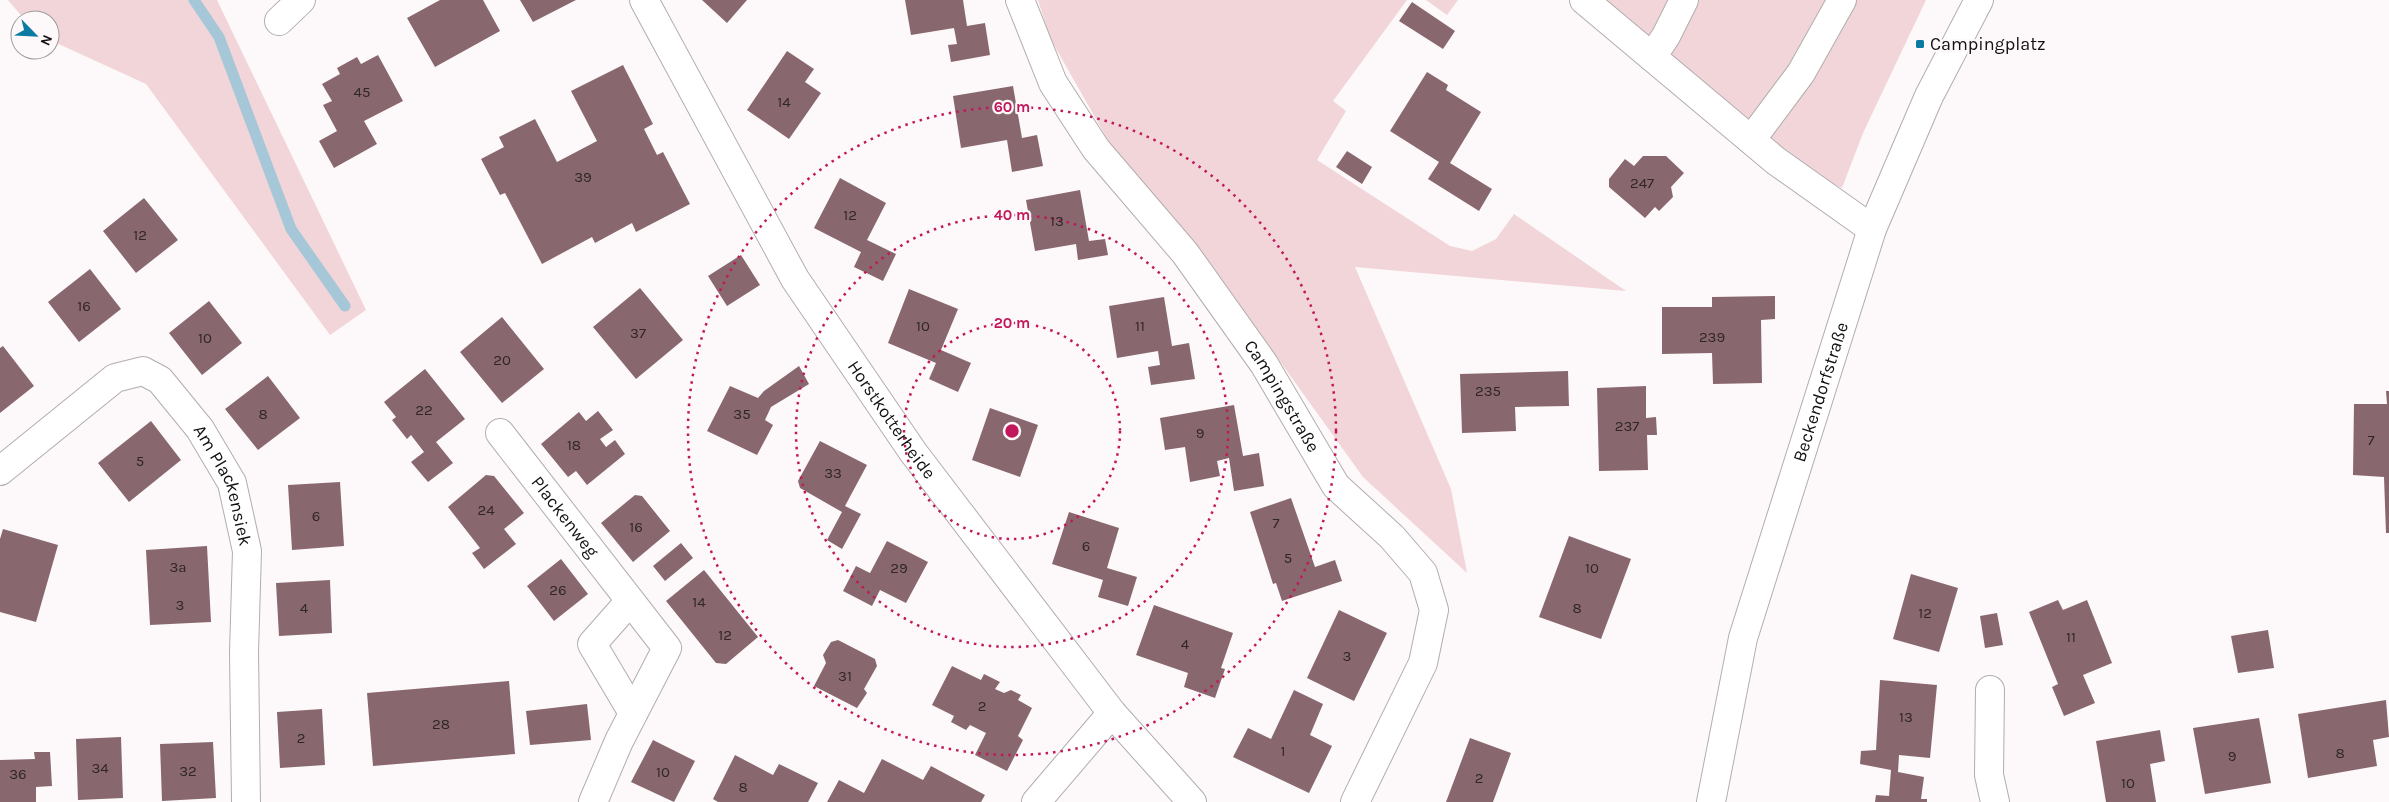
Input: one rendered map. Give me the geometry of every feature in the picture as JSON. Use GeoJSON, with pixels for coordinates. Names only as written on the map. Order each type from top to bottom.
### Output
{"type":"FeatureCollection","features":[{"type":"Feature","properties":{"kind":"street"},"geometry":{"type":"LineString","coordinates":[[279,21],[301,0]]}},
{"type":"Feature","properties":{"kind":"street","name":"Horstkotterheide"},"geometry":{"type":"LineString","coordinates":[[644,0],[795,279],[913,452],[1112,713],[1192,802]]}},
{"type":"Feature","properties":{"kind":"street","name":"Campingstraße"},"geometry":{"type":"LineString","coordinates":[[1020,0],[1053,83],[1096,149],[1185,253],[1242,332],[1264,364],[1336,486],[1392,536],[1423,573],[1434,610],[1423,663],[1355,802]]}},
{"type":"Feature","properties":{"kind":"street"},"geometry":{"type":"LineString","coordinates":[[1584,0],[1776,161],[1872,229]]}},
{"type":"Feature","properties":{"kind":"street"},"geometry":{"type":"LineString","coordinates":[[1652,57],[1666,36],[1684,0]]}},
{"type":"Feature","properties":{"kind":"street"},"geometry":{"type":"LineString","coordinates":[[1751,140],[1801,73],[1842,0]]}},
{"type":"Feature","properties":{"kind":"street","name":"Beckendorfstraße"},"geometry":{"type":"LineString","coordinates":[[1711,802],[1743,638],[1872,229],[1930,96],[1979,0]]}},
{"type":"Feature","properties":{"kind":"street","name":"Am Plackensiek"},"geometry":{"type":"LineString","coordinates":[[0,471],[115,378],[143,371],[160,380],[200,429],[232,483],[248,551],[244,652],[246,802]]}},
{"type":"Feature","properties":{"kind":"street","name":"Plackenweg"},"geometry":{"type":"LineString","coordinates":[[500,433],[667,648],[633,714],[592,802]]}},
{"type":"Feature","properties":{"kind":"street"},"geometry":{"type":"LineString","coordinates":[[630,601],[592,644],[633,714]]}},
{"type":"Feature","properties":{"kind":"street"},"geometry":{"type":"LineString","coordinates":[[1990,690],[1989,775],[1995,802]]}},
{"type":"Feature","properties":{"kind":"street"},"geometry":{"type":"LineString","coordinates":[[1036,802],[1112,713]]}},
{"type":"Feature","properties":{"kind":"shaded area"},"geometry":{"type":"Polygon","coordinates":[[[8,0],[217,0],[366,310],[330,335],[146,84],[60,45],[60,10],[16,10],[8,0]]]}},
{"type":"Feature","properties":{"kind":"shaded area"},"geometry":{"type":"Polygon","coordinates":[[[1038,0],[1407,0],[1333,101],[1346,111],[1317,160],[1450,246],[1472,251],[1496,239],[1514,214],[1626,291],[1355,267],[1451,489],[1467,573],[1363,477],[1195,243],[1109,142],[1050,38],[1038,0]]]}},
{"type":"Feature","properties":{"kind":"shaded area"},"geometry":{"type":"Polygon","coordinates":[[[1426,0],[1458,0],[1447,15],[1426,0]]]}},
{"type":"Feature","properties":{"kind":"shaded area"},"geometry":{"type":"Polygon","coordinates":[[[1596,0],[1926,0],[1863,133],[1842,188],[1793,165],[1596,0]]]}},
{"type":"Feature","properties":{"kind":"building"},"geometry":{"type":"Polygon","coordinates":[[[440,0],[483,0],[500,31],[435,67],[407,18],[440,0]]]}},
{"type":"Feature","properties":{"kind":"building"},"geometry":{"type":"Polygon","coordinates":[[[520,0],[576,0],[533,22],[520,0]]]}},
{"type":"Feature","properties":{"kind":"building"},"geometry":{"type":"Polygon","coordinates":[[[702,0],[747,0],[727,23],[702,0]]]}},
{"type":"Feature","properties":{"kind":"building"},"geometry":{"type":"Polygon","coordinates":[[[905,0],[963,0],[967,26],[985,23],[990,55],[951,62],[948,45],[957,44],[954,28],[911,35],[905,0]]]}},
{"type":"Feature","properties":{"kind":"building"},"geometry":{"type":"Polygon","coordinates":[[[1412,2],[1455,31],[1443,49],[1399,21],[1412,2]]]}},
{"type":"Feature","properties":{"kind":"building"},"geometry":{"type":"Polygon","coordinates":[[[787,51],[814,69],[805,82],[821,93],[789,139],[747,110],[787,51]]]}},
{"type":"Feature","properties":{"kind":"building"},"geometry":{"type":"Polygon","coordinates":[[[378,55],[403,101],[364,121],[377,144],[334,168],[319,141],[337,131],[323,105],[332,101],[322,84],[340,74],[337,68],[357,57],[361,64],[378,55]]]}},
{"type":"Feature","properties":{"kind":"building"},"geometry":{"type":"Polygon","coordinates":[[[623,65],[653,124],[644,129],[657,155],[663,152],[690,204],[636,232],[632,223],[595,243],[592,237],[542,264],[505,193],[500,195],[481,159],[504,147],[499,137],[535,119],[557,162],[597,141],[571,91],[623,65]]]}},
{"type":"Feature","properties":{"kind":"building"},"geometry":{"type":"Polygon","coordinates":[[[1427,72],[1448,85],[1446,90],[1481,112],[1450,163],[1492,189],[1479,211],[1428,179],[1439,162],[1390,131],[1427,72]]]}},
{"type":"Feature","properties":{"kind":"building"},"geometry":{"type":"Polygon","coordinates":[[[1013,86],[1022,138],[1037,135],[1043,166],[1012,172],[1007,140],[961,148],[953,96],[1013,86]]]}},
{"type":"Feature","properties":{"kind":"building"},"geometry":{"type":"Polygon","coordinates":[[[1347,151],[1372,167],[1362,184],[1336,167],[1347,151]]]}},
{"type":"Feature","properties":{"kind":"building"},"geometry":{"type":"Polygon","coordinates":[[[1643,156],[1666,156],[1684,173],[1671,187],[1673,197],[1659,211],[1655,207],[1645,218],[1609,187],[1609,179],[1625,159],[1634,166],[1643,156]]]}},
{"type":"Feature","properties":{"kind":"building"},"geometry":{"type":"Polygon","coordinates":[[[840,178],[886,203],[867,240],[896,254],[883,281],[854,267],[861,252],[814,228],[840,178]]]}},
{"type":"Feature","properties":{"kind":"building"},"geometry":{"type":"Polygon","coordinates":[[[1080,190],[1089,241],[1105,239],[1108,255],[1078,260],[1076,244],[1035,251],[1026,200],[1080,190]]]}},
{"type":"Feature","properties":{"kind":"building"},"geometry":{"type":"Polygon","coordinates":[[[144,198],[178,240],[136,273],[103,231],[144,198]]]}},
{"type":"Feature","properties":{"kind":"building"},"geometry":{"type":"Polygon","coordinates":[[[741,255],[760,285],[727,306],[708,276],[741,255]]]}},
{"type":"Feature","properties":{"kind":"building"},"geometry":{"type":"Polygon","coordinates":[[[90,269],[121,309],[79,342],[48,302],[90,269]]]}},
{"type":"Feature","properties":{"kind":"building"},"geometry":{"type":"Polygon","coordinates":[[[640,288],[683,340],[636,379],[593,327],[640,288]]]}},
{"type":"Feature","properties":{"kind":"building"},"geometry":{"type":"Polygon","coordinates":[[[909,289],[958,309],[941,350],[971,363],[958,392],[929,379],[936,363],[888,343],[909,289]]]}},
{"type":"Feature","properties":{"kind":"building"},"geometry":{"type":"Polygon","coordinates":[[[1775,296],[1775,319],[1761,320],[1762,383],[1713,384],[1712,353],[1662,354],[1662,307],[1712,307],[1712,297],[1775,296]]]}},
{"type":"Feature","properties":{"kind":"building"},"geometry":{"type":"Polygon","coordinates":[[[1164,297],[1172,346],[1189,343],[1195,379],[1151,385],[1148,367],[1160,365],[1158,351],[1117,358],[1109,306],[1164,297]]]}},
{"type":"Feature","properties":{"kind":"building"},"geometry":{"type":"Polygon","coordinates":[[[209,301],[242,343],[202,375],[169,333],[209,301]]]}},
{"type":"Feature","properties":{"kind":"building"},"geometry":{"type":"Polygon","coordinates":[[[502,317],[544,369],[502,403],[460,352],[502,317]]]}},
{"type":"Feature","properties":{"kind":"building"},"geometry":{"type":"Polygon","coordinates":[[[3,346],[34,386],[0,413],[0,348],[3,346]]]}},
{"type":"Feature","properties":{"kind":"building"},"geometry":{"type":"Polygon","coordinates":[[[799,366],[809,384],[771,407],[765,420],[773,425],[757,455],[707,431],[730,386],[758,398],[764,391],[799,366]]]}},
{"type":"Feature","properties":{"kind":"building"},"geometry":{"type":"Polygon","coordinates":[[[425,369],[465,419],[436,442],[453,463],[428,482],[411,462],[424,452],[411,435],[407,439],[392,420],[396,417],[384,402],[425,369]]]}},
{"type":"Feature","properties":{"kind":"building"},"geometry":{"type":"Polygon","coordinates":[[[1568,371],[1569,406],[1515,407],[1516,431],[1462,433],[1460,374],[1568,371]]]}},
{"type":"Feature","properties":{"kind":"building"},"geometry":{"type":"Polygon","coordinates":[[[268,376],[300,418],[258,450],[225,409],[268,376]]]}},
{"type":"Feature","properties":{"kind":"building"},"geometry":{"type":"Polygon","coordinates":[[[1646,386],[1646,418],[1656,417],[1657,435],[1647,435],[1648,470],[1599,471],[1597,388],[1646,386]]]}},
{"type":"Feature","properties":{"kind":"building"},"geometry":{"type":"Polygon","coordinates":[[[2386,391],[2389,391],[2389,533],[2386,533],[2384,477],[2353,475],[2354,404],[2387,404],[2386,391]]]}},
{"type":"Feature","properties":{"kind":"building"},"geometry":{"type":"Polygon","coordinates":[[[1234,405],[1243,456],[1259,453],[1264,486],[1234,491],[1229,458],[1217,461],[1220,476],[1190,482],[1185,447],[1165,450],[1160,418],[1234,405]]]}},
{"type":"Feature","properties":{"kind":"building"},"geometry":{"type":"Polygon","coordinates":[[[990,408],[1038,425],[1020,477],[972,460],[990,408]]]}},
{"type":"Feature","properties":{"kind":"building"},"geometry":{"type":"Polygon","coordinates":[[[598,411],[613,430],[600,439],[606,447],[615,440],[625,454],[587,485],[576,471],[568,477],[541,444],[579,412],[586,421],[598,411]]]}},
{"type":"Feature","properties":{"kind":"building"},"geometry":{"type":"Polygon","coordinates":[[[151,421],[181,460],[129,502],[98,463],[151,421]]]}},
{"type":"Feature","properties":{"kind":"building"},"geometry":{"type":"Polygon","coordinates":[[[820,441],[867,465],[845,506],[861,514],[842,549],[827,540],[842,512],[800,488],[798,481],[820,441]]]}},
{"type":"Feature","properties":{"kind":"building"},"geometry":{"type":"Polygon","coordinates":[[[486,475],[494,476],[524,513],[504,529],[516,544],[484,569],[472,553],[480,548],[448,507],[486,475]]]}},
{"type":"Feature","properties":{"kind":"building"},"geometry":{"type":"Polygon","coordinates":[[[340,482],[344,546],[292,550],[288,485],[340,482]]]}},
{"type":"Feature","properties":{"kind":"building"},"geometry":{"type":"Polygon","coordinates":[[[635,495],[642,496],[670,531],[633,562],[601,523],[635,495]]]}},
{"type":"Feature","properties":{"kind":"building"},"geometry":{"type":"Polygon","coordinates":[[[1291,498],[1315,567],[1335,560],[1342,581],[1282,601],[1276,583],[1273,584],[1250,512],[1291,498]]]}},
{"type":"Feature","properties":{"kind":"building"},"geometry":{"type":"Polygon","coordinates":[[[1069,512],[1119,528],[1107,568],[1137,577],[1128,606],[1098,597],[1103,580],[1052,564],[1069,512]]]}},
{"type":"Feature","properties":{"kind":"building"},"geometry":{"type":"Polygon","coordinates":[[[3,529],[58,545],[36,622],[0,612],[0,539],[3,529]]]}},
{"type":"Feature","properties":{"kind":"building"},"geometry":{"type":"Polygon","coordinates":[[[1569,536],[1631,559],[1601,639],[1539,617],[1569,536]]]}},
{"type":"Feature","properties":{"kind":"building"},"geometry":{"type":"Polygon","coordinates":[[[887,541],[928,562],[906,603],[880,590],[872,606],[843,591],[856,566],[870,573],[887,541]]]}},
{"type":"Feature","properties":{"kind":"building"},"geometry":{"type":"Polygon","coordinates":[[[681,543],[693,558],[665,581],[653,566],[681,543]]]}},
{"type":"Feature","properties":{"kind":"building"},"geometry":{"type":"Polygon","coordinates":[[[207,546],[211,622],[150,625],[146,550],[207,546]]]}},
{"type":"Feature","properties":{"kind":"building"},"geometry":{"type":"Polygon","coordinates":[[[561,559],[588,594],[554,621],[527,586],[561,559]]]}},
{"type":"Feature","properties":{"kind":"building"},"geometry":{"type":"Polygon","coordinates":[[[704,570],[758,637],[726,664],[716,663],[666,601],[704,570]]]}},
{"type":"Feature","properties":{"kind":"building"},"geometry":{"type":"Polygon","coordinates":[[[1911,574],[1958,588],[1939,652],[1893,639],[1911,574]]]}},
{"type":"Feature","properties":{"kind":"building"},"geometry":{"type":"Polygon","coordinates":[[[330,580],[332,633],[279,636],[276,583],[330,580]]]}},
{"type":"Feature","properties":{"kind":"building"},"geometry":{"type":"Polygon","coordinates":[[[2058,600],[2063,610],[2087,600],[2112,663],[2083,675],[2095,703],[2064,716],[2052,687],[2058,684],[2029,612],[2058,600]]]}},
{"type":"Feature","properties":{"kind":"building"},"geometry":{"type":"Polygon","coordinates":[[[1154,605],[1233,633],[1221,668],[1225,669],[1215,698],[1184,687],[1188,673],[1136,655],[1154,605]]]}},
{"type":"Feature","properties":{"kind":"building"},"geometry":{"type":"Polygon","coordinates":[[[1339,610],[1387,633],[1354,701],[1307,678],[1339,610]]]}},
{"type":"Feature","properties":{"kind":"building"},"geometry":{"type":"Polygon","coordinates":[[[1997,613],[2003,645],[1985,648],[1980,616],[1997,613]]]}},
{"type":"Feature","properties":{"kind":"building"},"geometry":{"type":"Polygon","coordinates":[[[2268,630],[2274,668],[2238,673],[2231,636],[2268,630]]]}},
{"type":"Feature","properties":{"kind":"building"},"geometry":{"type":"Polygon","coordinates":[[[838,640],[875,659],[877,666],[864,689],[867,693],[857,708],[814,686],[826,663],[823,655],[831,642],[838,640]]]}},
{"type":"Feature","properties":{"kind":"building"},"geometry":{"type":"Polygon","coordinates":[[[952,666],[981,680],[984,674],[1000,682],[995,689],[1004,693],[1011,690],[1021,695],[1018,700],[1032,708],[1018,736],[1023,740],[1007,771],[975,755],[986,733],[970,725],[966,730],[951,722],[954,716],[932,705],[952,666]]]}},
{"type":"Feature","properties":{"kind":"building"},"geometry":{"type":"Polygon","coordinates":[[[1880,680],[1937,685],[1930,758],[1899,755],[1898,772],[1924,777],[1921,799],[1927,799],[1927,802],[1875,802],[1876,795],[1889,796],[1891,770],[1860,764],[1861,751],[1876,750],[1880,680]]]}},
{"type":"Feature","properties":{"kind":"building"},"geometry":{"type":"Polygon","coordinates":[[[509,681],[515,754],[373,766],[367,693],[509,681]]]}},
{"type":"Feature","properties":{"kind":"building"},"geometry":{"type":"Polygon","coordinates":[[[1294,690],[1323,704],[1310,735],[1332,746],[1309,793],[1233,757],[1248,728],[1271,739],[1294,690]]]}},
{"type":"Feature","properties":{"kind":"building"},"geometry":{"type":"Polygon","coordinates":[[[2386,700],[2389,737],[2373,740],[2377,766],[2308,778],[2298,714],[2386,700]]]}},
{"type":"Feature","properties":{"kind":"building"},"geometry":{"type":"Polygon","coordinates":[[[587,704],[591,740],[530,745],[526,711],[587,704]]]}},
{"type":"Feature","properties":{"kind":"building"},"geometry":{"type":"Polygon","coordinates":[[[322,709],[325,765],[280,768],[277,712],[322,709]]]}},
{"type":"Feature","properties":{"kind":"building"},"geometry":{"type":"Polygon","coordinates":[[[2259,718],[2271,783],[2205,794],[2193,728],[2259,718]]]}},
{"type":"Feature","properties":{"kind":"building"},"geometry":{"type":"Polygon","coordinates":[[[2160,730],[2165,761],[2150,764],[2156,802],[2106,802],[2096,741],[2160,730]]]}},
{"type":"Feature","properties":{"kind":"building"},"geometry":{"type":"Polygon","coordinates":[[[121,737],[123,798],[78,800],[76,739],[121,737]]]}},
{"type":"Feature","properties":{"kind":"building"},"geometry":{"type":"Polygon","coordinates":[[[1470,738],[1511,753],[1493,802],[1446,802],[1470,738]]]}},
{"type":"Feature","properties":{"kind":"building"},"geometry":{"type":"Polygon","coordinates":[[[653,740],[695,761],[674,802],[631,782],[653,740]]]}},
{"type":"Feature","properties":{"kind":"building"},"geometry":{"type":"Polygon","coordinates":[[[213,742],[216,798],[162,801],[160,744],[213,742]]]}},
{"type":"Feature","properties":{"kind":"building"},"geometry":{"type":"Polygon","coordinates":[[[34,752],[50,752],[52,786],[36,787],[36,802],[0,802],[0,760],[35,759],[34,752]]]}},
{"type":"Feature","properties":{"kind":"building"},"geometry":{"type":"Polygon","coordinates":[[[735,755],[773,775],[779,764],[818,783],[808,802],[718,802],[713,799],[735,755]]]}},
{"type":"Feature","properties":{"kind":"building"},"geometry":{"type":"Polygon","coordinates":[[[882,759],[923,780],[931,766],[985,795],[981,802],[827,802],[839,780],[864,793],[882,759]]]}},
{"type":"Feature","properties":{"kind":"waterway"},"geometry":{"type":"LineString","coordinates":[[194,0],[219,37],[291,229],[345,306]]}},
{"type":"Feature","properties":{"kind":"place","name":"Campingplatz"},"geometry":{"type":"Point","coordinates":[1920,44]}}]}
